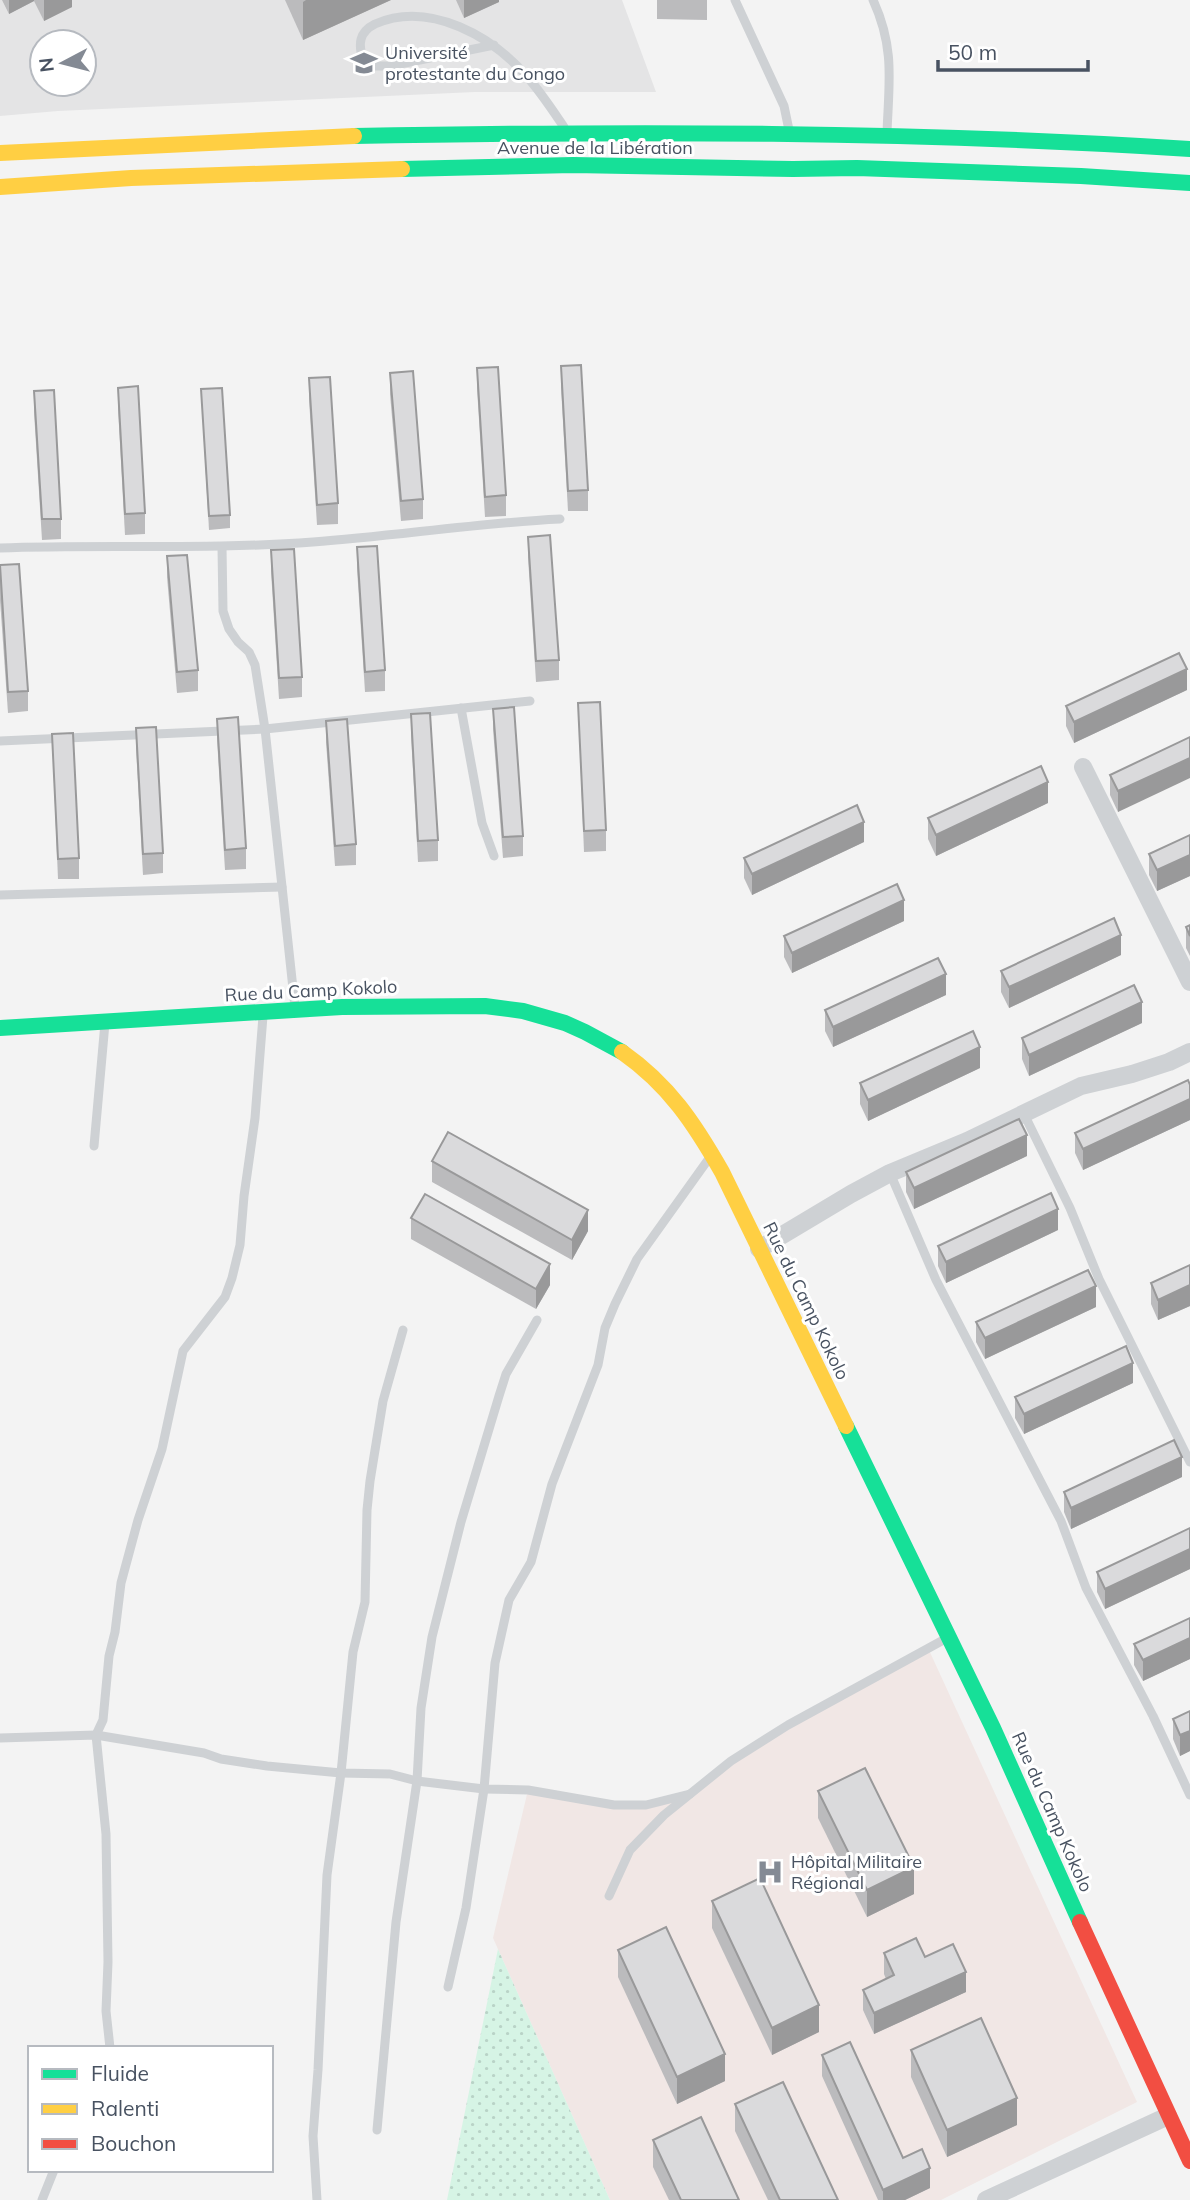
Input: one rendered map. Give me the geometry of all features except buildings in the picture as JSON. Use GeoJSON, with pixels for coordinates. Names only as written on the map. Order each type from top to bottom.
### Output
{"type":"FeatureCollection","features":[{"type":"Feature","properties":{"kind":"main road","name":"Avenue de la Libération"},"geometry":{"type":"LineString","coordinates":[[0,153],[337,136],[568,132],[1083,142],[1190,149]]}},
{"type":"Feature","properties":{"kind":"main road","name":"Avenue de la Libération"},"geometry":{"type":"LineString","coordinates":[[0,187],[131,178],[335,170],[573,165],[857,168],[1190,183]]}},
{"type":"Feature","properties":{"kind":"main road","name":"Rue du Camp Kokolo"},"geometry":{"type":"LineString","coordinates":[[0,1028],[295,1009],[402,1005],[492,1006],[522,1010],[576,1027],[610,1044],[646,1070],[673,1097],[712,1154],[993,1728],[1190,2161]]}},
{"type":"Feature","properties":{"kind":"street"},"geometry":{"type":"LineString","coordinates":[[1083,767],[1190,982]]}},
{"type":"Feature","properties":{"kind":"street"},"geometry":{"type":"LineString","coordinates":[[759,1249],[890,1174],[1080,1086],[1132,1074],[1190,1052]]}},
{"type":"Feature","properties":{"kind":"street"},"geometry":{"type":"LineString","coordinates":[[986,2200],[1168,2116]]}},
{"type":"Feature","properties":{"kind":"lane"},"geometry":{"type":"LineString","coordinates":[[735,0],[784,106],[790,135]]}},
{"type":"Feature","properties":{"kind":"lane"},"geometry":{"type":"LineString","coordinates":[[873,0],[883,22],[890,60],[887,137]]}},
{"type":"Feature","properties":{"kind":"lane"},"geometry":{"type":"LineString","coordinates":[[494,45],[390,66],[374,66],[363,60],[359,46],[361,36],[371,26],[391,16],[418,13],[445,19],[474,31],[494,45],[529,78],[568,132]]}},
{"type":"Feature","properties":{"kind":"lane"},"geometry":{"type":"LineString","coordinates":[[0,548],[72,545],[222,547],[313,542],[490,523],[560,519]]}},
{"type":"Feature","properties":{"kind":"lane"},"geometry":{"type":"LineString","coordinates":[[222,547],[222,611],[229,629],[249,652],[255,665],[265,729],[295,1009]]}},
{"type":"Feature","properties":{"kind":"lane"},"geometry":{"type":"LineString","coordinates":[[0,741],[265,729],[530,701]]}},
{"type":"Feature","properties":{"kind":"lane"},"geometry":{"type":"LineString","coordinates":[[461,708],[482,823],[494,856]]}},
{"type":"Feature","properties":{"kind":"lane"},"geometry":{"type":"LineString","coordinates":[[0,895],[282,887]]}},
{"type":"Feature","properties":{"kind":"lane"},"geometry":{"type":"LineString","coordinates":[[110,2046],[106,2011],[106,1834],[96,1735],[103,1720],[109,1656],[121,1583],[138,1520],[162,1449],[183,1351],[225,1297],[240,1245],[255,1118],[263,1013]]}},
{"type":"Feature","properties":{"kind":"lane"},"geometry":{"type":"LineString","coordinates":[[94,1146],[106,1022]]}},
{"type":"Feature","properties":{"kind":"lane"},"geometry":{"type":"LineString","coordinates":[[1024,1114],[1070,1208],[1099,1279],[1190,1462]]}},
{"type":"Feature","properties":{"kind":"lane"},"geometry":{"type":"LineString","coordinates":[[448,1987],[466,1908],[484,1789],[495,1663],[509,1600],[531,1562],[552,1484],[598,1365],[605,1328],[637,1258],[712,1154]]}},
{"type":"Feature","properties":{"kind":"lane"},"geometry":{"type":"LineString","coordinates":[[890,1174],[936,1280],[1061,1521],[1086,1588],[1153,1716],[1190,1795]]}},
{"type":"Feature","properties":{"kind":"lane"},"geometry":{"type":"LineString","coordinates":[[377,2130],[396,1922],[416,1781],[421,1708],[432,1637],[461,1522],[506,1374],[537,1320]]}},
{"type":"Feature","properties":{"kind":"lane"},"geometry":{"type":"LineString","coordinates":[[317,2200],[313,2136],[327,1875],[353,1652],[365,1602],[370,1481],[383,1401],[403,1330]]}},
{"type":"Feature","properties":{"kind":"lane"},"geometry":{"type":"LineString","coordinates":[[609,1896],[630,1850],[664,1815],[731,1761],[788,1725],[949,1637]]}},
{"type":"Feature","properties":{"kind":"lane"},"geometry":{"type":"LineString","coordinates":[[0,1738],[96,1735],[204,1753],[240,1762],[341,1773],[390,1774],[416,1781],[484,1789],[528,1790],[614,1805],[646,1805],[690,1794]]}},
{"type":"Feature","properties":{"kind":"lane"},"geometry":{"type":"LineString","coordinates":[[42,2200],[53,2172]]}},
{"type":"Feature","properties":{"kind":"shaded area","name":"Université protestante du Congo"},"geometry":{"type":"Polygon","coordinates":[[[0,0],[622,0],[656,92],[475,92],[0,116],[0,0]]]}},
{"type":"Feature","properties":{"kind":"shaded area","name":"Hôpital Militaire Régional"},"geometry":{"type":"Polygon","coordinates":[[[928,1648],[1137,2102],[941,2200],[610,2200],[493,1938],[528,1790],[646,1805],[690,1794],[731,1761],[928,1648]]]}},
{"type":"Feature","properties":{"kind":"green space"},"geometry":{"type":"Polygon","coordinates":[[[498,1949],[610,2200],[447,2200],[498,1949]]]}},
{"type":"Feature","properties":{"kind":"traffic: fast"},"geometry":{"type":"LineString","coordinates":[[354,136],[772,134],[981,139],[1190,149]]}},
{"type":"Feature","properties":{"kind":"traffic: fast"},"geometry":{"type":"LineString","coordinates":[[402,169],[573,165],[857,168],[1190,183]]}},
{"type":"Feature","properties":{"kind":"traffic: fast"},"geometry":{"type":"LineString","coordinates":[[0,1028],[342,1007],[485,1006],[523,1011],[565,1023],[622,1052]]}},
{"type":"Feature","properties":{"kind":"traffic: fast"},"geometry":{"type":"LineString","coordinates":[[846,1426],[993,1728],[1080,1922]]}},
{"type":"Feature","properties":{"kind":"traffic: slow"},"geometry":{"type":"LineString","coordinates":[[0,153],[354,136]]}},
{"type":"Feature","properties":{"kind":"traffic: slow"},"geometry":{"type":"LineString","coordinates":[[0,187],[131,178],[402,169]]}},
{"type":"Feature","properties":{"kind":"traffic: slow"},"geometry":{"type":"LineString","coordinates":[[622,1052],[667,1092],[712,1154],[846,1426]]}},
{"type":"Feature","properties":{"kind":"traffic: jam"},"geometry":{"type":"LineString","coordinates":[[1080,1922],[1190,2161]]}},
{"type":"Feature","properties":{"kind":"place","name":"Université protestante du Congo"},"geometry":{"type":"Point","coordinates":[364,63]}},
{"type":"Feature","properties":{"kind":"place","name":"Hôpital Militaire Régional"},"geometry":{"type":"Point","coordinates":[770,1872]}}]}
